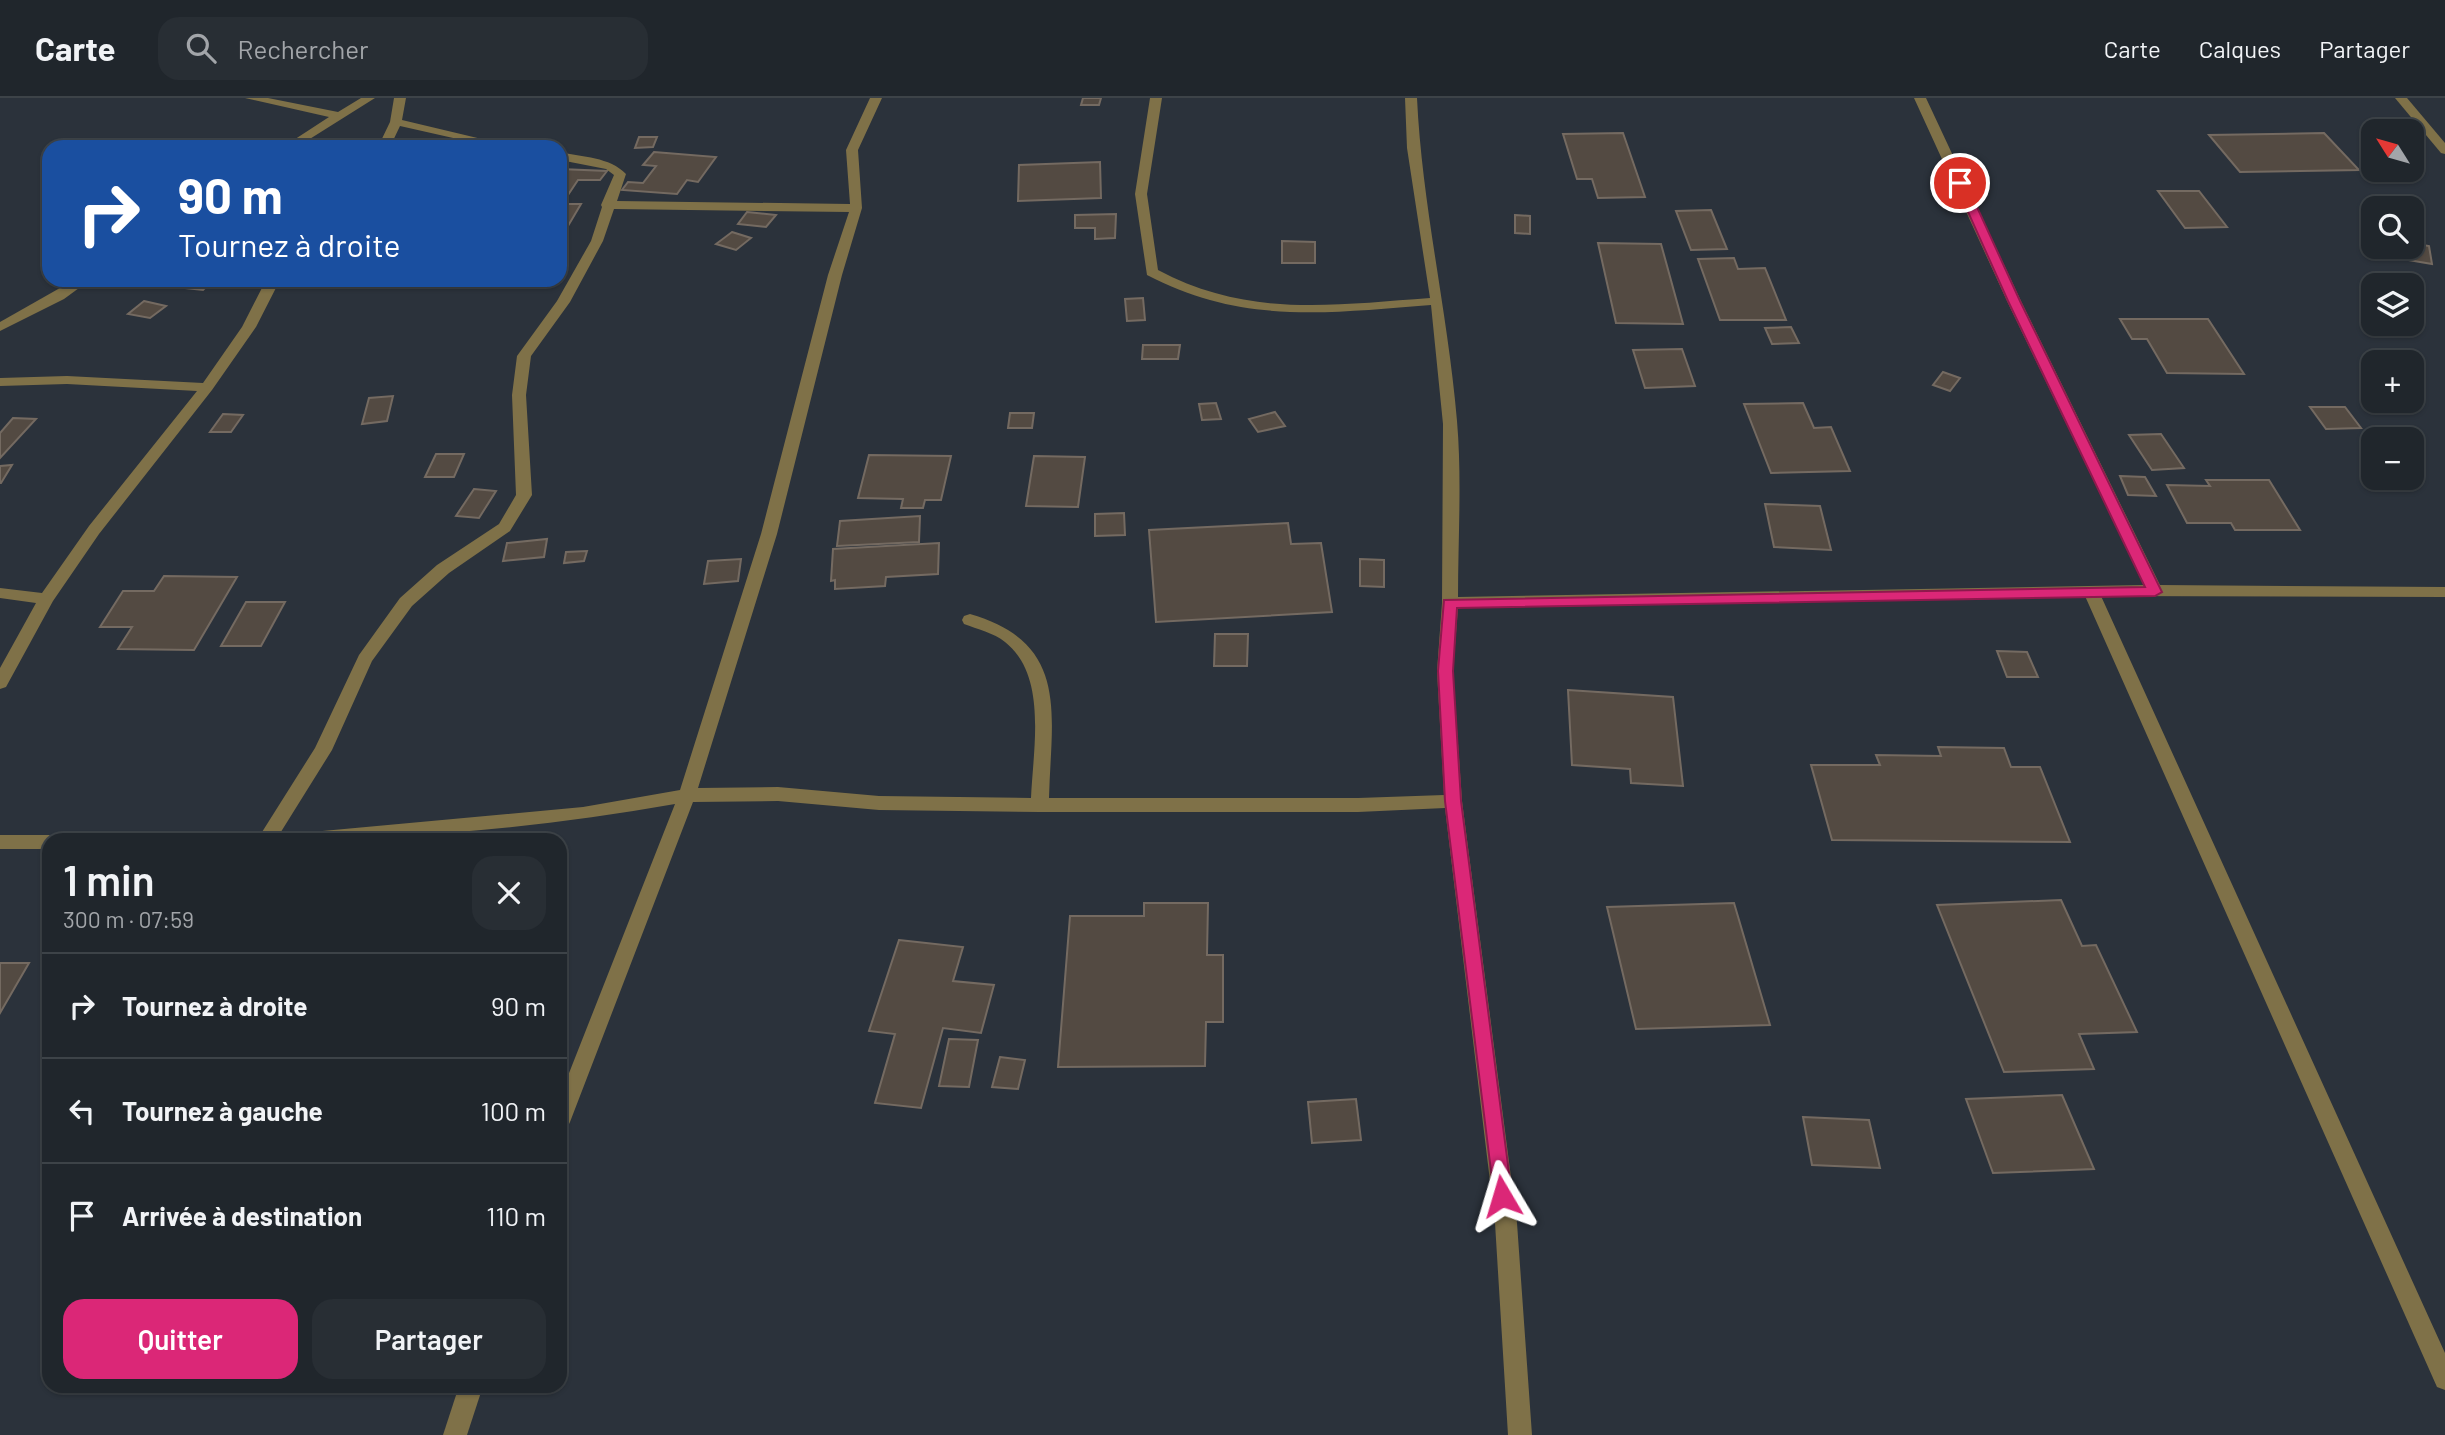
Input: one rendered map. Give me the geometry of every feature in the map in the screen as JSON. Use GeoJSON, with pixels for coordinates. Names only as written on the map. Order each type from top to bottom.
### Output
{"type":"FeatureCollection","features":[{"type":"Feature","properties":{"kind":"street"},"geometry":{"type":"LineString","coordinates":[[251,98],[339,116]]}},
{"type":"Feature","properties":{"kind":"street"},"geometry":{"type":"LineString","coordinates":[[300,140],[369,98]]}},
{"type":"Feature","properties":{"kind":"street"},"geometry":{"type":"LineString","coordinates":[[387,140],[396,122],[400,98]]}},
{"type":"Feature","properties":{"kind":"street"},"geometry":{"type":"LineString","coordinates":[[567,1104],[687,794],[769,534],[835,275],[856,208],[852,150],[876,98]]}},
{"type":"Feature","properties":{"kind":"street"},"geometry":{"type":"LineString","coordinates":[[1156,98],[1141,194],[1152,272],[1176,288],[1209,299],[1255,306],[1320,308],[1437,301]]}},
{"type":"Feature","properties":{"kind":"street"},"geometry":{"type":"LineString","coordinates":[[1411,98],[1413,148],[1437,301],[1450,424],[1450,603],[1445,671],[1453,801],[1506,1223],[1520,1435]]}},
{"type":"Feature","properties":{"kind":"street"},"geometry":{"type":"LineString","coordinates":[[1920,98],[2014,301],[2155,592]]}},
{"type":"Feature","properties":{"kind":"street"},"geometry":{"type":"LineString","coordinates":[[2401,98],[2421,119]]}},
{"type":"Feature","properties":{"kind":"street"},"geometry":{"type":"LineString","coordinates":[[2424,121],[2445,124]]}},
{"type":"Feature","properties":{"kind":"street"},"geometry":{"type":"LineString","coordinates":[[396,122],[477,140]]}},
{"type":"Feature","properties":{"kind":"street"},"geometry":{"type":"LineString","coordinates":[[2424,122],[2445,150]]}},
{"type":"Feature","properties":{"kind":"street"},"geometry":{"type":"LineString","coordinates":[[270,833],[323,750],[365,659],[406,602],[443,569],[505,527],[524,495],[519,395],[524,356],[563,302],[597,241],[607,205],[620,174],[610,166],[567,157]]}},
{"type":"Feature","properties":{"kind":"street"},"geometry":{"type":"LineString","coordinates":[[607,205],[856,208]]}},
{"type":"Feature","properties":{"kind":"street"},"geometry":{"type":"LineString","coordinates":[[0,327],[72,287]]}},
{"type":"Feature","properties":{"kind":"street"},"geometry":{"type":"LineString","coordinates":[[0,683],[46,599],[94,530],[207,387],[249,327],[269,287]]}},
{"type":"Feature","properties":{"kind":"street"},"geometry":{"type":"LineString","coordinates":[[0,382],[67,380],[207,387]]}},
{"type":"Feature","properties":{"kind":"street"},"geometry":{"type":"LineString","coordinates":[[1450,603],[2091,591],[2445,592]]}},
{"type":"Feature","properties":{"kind":"street"},"geometry":{"type":"LineString","coordinates":[[2091,591],[2445,1379]]}},
{"type":"Feature","properties":{"kind":"street"},"geometry":{"type":"LineString","coordinates":[[0,593],[46,599]]}},
{"type":"Feature","properties":{"kind":"street"},"geometry":{"type":"LineString","coordinates":[[970,620],[1010,637],[1032,663],[1043,691],[1040,805]]}},
{"type":"Feature","properties":{"kind":"street"},"geometry":{"type":"LineString","coordinates":[[364,833],[583,814],[687,794],[778,794],[879,803],[1040,805],[1344,805],[1453,801]]}},
{"type":"Feature","properties":{"kind":"street"},"geometry":{"type":"LineString","coordinates":[[0,842],[42,842]]}},
{"type":"Feature","properties":{"kind":"street"},"geometry":{"type":"LineString","coordinates":[[455,1435],[469,1393]]}},
{"type":"Feature","properties":{"kind":"building"},"geometry":{"type":"Polygon","coordinates":[[[1083,98],[1101,98],[1099,105],[1081,105],[1083,98]]]}},
{"type":"Feature","properties":{"kind":"building"},"geometry":{"type":"Polygon","coordinates":[[[1623,133],[1645,197],[1598,198],[1592,179],[1577,179],[1563,134],[1623,133]]]}},
{"type":"Feature","properties":{"kind":"building"},"geometry":{"type":"Polygon","coordinates":[[[2324,133],[2359,170],[2240,172],[2209,135],[2324,133]]]}},
{"type":"Feature","properties":{"kind":"building"},"geometry":{"type":"Polygon","coordinates":[[[639,137],[657,137],[653,147],[635,148],[639,137]]]}},
{"type":"Feature","properties":{"kind":"building"},"geometry":{"type":"Polygon","coordinates":[[[654,152],[716,157],[698,182],[687,180],[677,194],[622,190],[628,182],[643,183],[656,166],[643,165],[654,152]]]}},
{"type":"Feature","properties":{"kind":"building"},"geometry":{"type":"Polygon","coordinates":[[[1100,162],[1101,198],[1018,201],[1019,165],[1100,162]]]}},
{"type":"Feature","properties":{"kind":"building"},"geometry":{"type":"Polygon","coordinates":[[[567,169],[607,171],[600,180],[578,180],[567,196],[567,169]]]}},
{"type":"Feature","properties":{"kind":"building"},"geometry":{"type":"Polygon","coordinates":[[[2158,191],[2199,191],[2227,227],[2185,228],[2158,191]]]}},
{"type":"Feature","properties":{"kind":"building"},"geometry":{"type":"Polygon","coordinates":[[[567,204],[581,204],[568,226],[567,204]]]}},
{"type":"Feature","properties":{"kind":"building"},"geometry":{"type":"Polygon","coordinates":[[[1711,210],[1727,249],[1691,250],[1676,211],[1711,210]]]}},
{"type":"Feature","properties":{"kind":"building"},"geometry":{"type":"Polygon","coordinates":[[[747,212],[776,215],[766,227],[738,224],[747,212]]]}},
{"type":"Feature","properties":{"kind":"building"},"geometry":{"type":"Polygon","coordinates":[[[1116,214],[1115,238],[1095,239],[1095,228],[1075,228],[1075,215],[1116,214]]]}},
{"type":"Feature","properties":{"kind":"building"},"geometry":{"type":"Polygon","coordinates":[[[1515,215],[1530,216],[1530,234],[1515,233],[1515,215]]]}},
{"type":"Feature","properties":{"kind":"building"},"geometry":{"type":"Polygon","coordinates":[[[732,232],[751,238],[736,250],[716,244],[732,232]]]}},
{"type":"Feature","properties":{"kind":"building"},"geometry":{"type":"Polygon","coordinates":[[[1282,241],[1315,242],[1315,263],[1282,263],[1282,241]]]}},
{"type":"Feature","properties":{"kind":"building"},"geometry":{"type":"Polygon","coordinates":[[[1598,243],[1661,244],[1683,324],[1616,323],[1598,243]]]}},
{"type":"Feature","properties":{"kind":"building"},"geometry":{"type":"Polygon","coordinates":[[[2424,245],[2429,246],[2432,264],[2402,259],[2424,259],[2424,245]]]}},
{"type":"Feature","properties":{"kind":"building"},"geometry":{"type":"Polygon","coordinates":[[[1734,258],[1738,269],[1765,268],[1786,320],[1720,320],[1698,259],[1734,258]]]}},
{"type":"Feature","properties":{"kind":"building"},"geometry":{"type":"Polygon","coordinates":[[[176,287],[206,287],[203,290],[176,287]]]}},
{"type":"Feature","properties":{"kind":"building"},"geometry":{"type":"Polygon","coordinates":[[[1143,298],[1145,320],[1127,321],[1125,299],[1143,298]]]}},
{"type":"Feature","properties":{"kind":"building"},"geometry":{"type":"Polygon","coordinates":[[[144,301],[166,306],[150,318],[128,314],[144,301]]]}},
{"type":"Feature","properties":{"kind":"building"},"geometry":{"type":"Polygon","coordinates":[[[2120,319],[2208,319],[2244,374],[2167,373],[2147,339],[2132,339],[2120,319]]]}},
{"type":"Feature","properties":{"kind":"building"},"geometry":{"type":"Polygon","coordinates":[[[1791,327],[1799,343],[1772,344],[1765,328],[1791,327]]]}},
{"type":"Feature","properties":{"kind":"building"},"geometry":{"type":"Polygon","coordinates":[[[1143,345],[1180,345],[1178,359],[1142,359],[1143,345]]]}},
{"type":"Feature","properties":{"kind":"building"},"geometry":{"type":"Polygon","coordinates":[[[1682,349],[1695,386],[1645,388],[1633,350],[1682,349]]]}},
{"type":"Feature","properties":{"kind":"building"},"geometry":{"type":"Polygon","coordinates":[[[1943,372],[1960,378],[1950,391],[1933,385],[1943,372]]]}},
{"type":"Feature","properties":{"kind":"building"},"geometry":{"type":"Polygon","coordinates":[[[393,396],[387,421],[362,424],[369,398],[393,396]]]}},
{"type":"Feature","properties":{"kind":"building"},"geometry":{"type":"Polygon","coordinates":[[[1216,403],[1221,419],[1202,420],[1199,404],[1216,403]]]}},
{"type":"Feature","properties":{"kind":"building"},"geometry":{"type":"Polygon","coordinates":[[[1803,403],[1814,428],[1831,427],[1850,471],[1771,473],[1744,404],[1803,403]]]}},
{"type":"Feature","properties":{"kind":"building"},"geometry":{"type":"Polygon","coordinates":[[[2310,407],[2345,407],[2361,428],[2326,429],[2310,407]]]}},
{"type":"Feature","properties":{"kind":"building"},"geometry":{"type":"Polygon","coordinates":[[[1275,412],[1285,426],[1258,432],[1249,419],[1275,412]]]}},
{"type":"Feature","properties":{"kind":"building"},"geometry":{"type":"Polygon","coordinates":[[[1010,413],[1034,413],[1032,428],[1008,428],[1010,413]]]}},
{"type":"Feature","properties":{"kind":"building"},"geometry":{"type":"Polygon","coordinates":[[[223,414],[243,415],[231,432],[210,432],[223,414]]]}},
{"type":"Feature","properties":{"kind":"building"},"geometry":{"type":"Polygon","coordinates":[[[13,418],[36,419],[0,458],[0,433],[13,418]]]}},
{"type":"Feature","properties":{"kind":"building"},"geometry":{"type":"Polygon","coordinates":[[[2161,434],[2184,468],[2152,470],[2129,435],[2161,434]]]}},
{"type":"Feature","properties":{"kind":"building"},"geometry":{"type":"Polygon","coordinates":[[[436,454],[464,454],[454,477],[425,477],[436,454]]]}},
{"type":"Feature","properties":{"kind":"building"},"geometry":{"type":"Polygon","coordinates":[[[869,455],[951,456],[941,500],[925,500],[923,508],[901,508],[903,499],[858,498],[869,455]]]}},
{"type":"Feature","properties":{"kind":"building"},"geometry":{"type":"Polygon","coordinates":[[[1034,456],[1085,457],[1078,507],[1026,506],[1034,456]]]}},
{"type":"Feature","properties":{"kind":"building"},"geometry":{"type":"Polygon","coordinates":[[[12,465],[1,483],[0,483],[0,466],[12,465]]]}},
{"type":"Feature","properties":{"kind":"building"},"geometry":{"type":"Polygon","coordinates":[[[2120,476],[2145,477],[2156,496],[2128,495],[2120,476]]]}},
{"type":"Feature","properties":{"kind":"building"},"geometry":{"type":"Polygon","coordinates":[[[2206,480],[2269,480],[2300,530],[2235,530],[2231,523],[2187,523],[2167,485],[2210,486],[2206,480]]]}},
{"type":"Feature","properties":{"kind":"building"},"geometry":{"type":"Polygon","coordinates":[[[474,489],[496,491],[479,518],[456,516],[474,489]]]}},
{"type":"Feature","properties":{"kind":"building"},"geometry":{"type":"Polygon","coordinates":[[[1765,504],[1820,506],[1831,550],[1774,547],[1765,504]]]}},
{"type":"Feature","properties":{"kind":"building"},"geometry":{"type":"Polygon","coordinates":[[[1124,513],[1125,535],[1095,536],[1095,514],[1124,513]]]}},
{"type":"Feature","properties":{"kind":"building"},"geometry":{"type":"Polygon","coordinates":[[[920,516],[919,542],[837,546],[840,521],[920,516]]]}},
{"type":"Feature","properties":{"kind":"building"},"geometry":{"type":"Polygon","coordinates":[[[1288,523],[1291,544],[1321,543],[1332,612],[1156,622],[1149,530],[1288,523]]]}},
{"type":"Feature","properties":{"kind":"building"},"geometry":{"type":"Polygon","coordinates":[[[547,539],[544,557],[503,561],[507,543],[547,539]]]}},
{"type":"Feature","properties":{"kind":"building"},"geometry":{"type":"Polygon","coordinates":[[[939,543],[938,574],[886,577],[885,586],[835,589],[835,580],[831,581],[833,549],[939,543]]]}},
{"type":"Feature","properties":{"kind":"building"},"geometry":{"type":"Polygon","coordinates":[[[587,551],[584,561],[564,563],[566,552],[587,551]]]}},
{"type":"Feature","properties":{"kind":"building"},"geometry":{"type":"Polygon","coordinates":[[[741,559],[738,581],[704,584],[708,561],[741,559]]]}},
{"type":"Feature","properties":{"kind":"building"},"geometry":{"type":"Polygon","coordinates":[[[1360,559],[1384,560],[1384,587],[1360,586],[1360,559]]]}},
{"type":"Feature","properties":{"kind":"building"},"geometry":{"type":"Polygon","coordinates":[[[164,576],[237,577],[194,650],[118,649],[132,627],[100,627],[123,591],[154,591],[164,576]]]}},
{"type":"Feature","properties":{"kind":"building"},"geometry":{"type":"Polygon","coordinates":[[[246,602],[285,602],[261,646],[221,646],[246,602]]]}},
{"type":"Feature","properties":{"kind":"building"},"geometry":{"type":"Polygon","coordinates":[[[1215,634],[1248,634],[1247,666],[1214,666],[1215,634]]]}},
{"type":"Feature","properties":{"kind":"building"},"geometry":{"type":"Polygon","coordinates":[[[1997,651],[2027,652],[2038,677],[2007,677],[1997,651]]]}},
{"type":"Feature","properties":{"kind":"building"},"geometry":{"type":"Polygon","coordinates":[[[1568,690],[1673,697],[1683,786],[1631,783],[1630,769],[1572,765],[1568,690]]]}},
{"type":"Feature","properties":{"kind":"building"},"geometry":{"type":"Polygon","coordinates":[[[1938,747],[2004,748],[2011,767],[2040,767],[2070,842],[1832,840],[1811,765],[1880,765],[1876,755],[1941,756],[1938,747]]]}},
{"type":"Feature","properties":{"kind":"building"},"geometry":{"type":"Polygon","coordinates":[[[2061,900],[2082,946],[2096,945],[2137,1032],[2079,1034],[2094,1069],[2004,1072],[1937,905],[2061,900]]]}},
{"type":"Feature","properties":{"kind":"building"},"geometry":{"type":"Polygon","coordinates":[[[1144,903],[1208,903],[1207,955],[1223,955],[1223,1022],[1206,1022],[1205,1066],[1058,1067],[1070,916],[1144,916],[1144,903]]]}},
{"type":"Feature","properties":{"kind":"building"},"geometry":{"type":"Polygon","coordinates":[[[1734,903],[1770,1025],[1636,1029],[1607,907],[1734,903]]]}},
{"type":"Feature","properties":{"kind":"building"},"geometry":{"type":"Polygon","coordinates":[[[899,940],[963,947],[953,981],[994,985],[981,1033],[943,1028],[921,1108],[875,1103],[895,1034],[869,1031],[899,940]]]}},
{"type":"Feature","properties":{"kind":"building"},"geometry":{"type":"Polygon","coordinates":[[[0,963],[29,963],[0,1013],[0,963]]]}},
{"type":"Feature","properties":{"kind":"building"},"geometry":{"type":"Polygon","coordinates":[[[949,1039],[978,1040],[969,1087],[939,1086],[949,1039]]]}},
{"type":"Feature","properties":{"kind":"building"},"geometry":{"type":"Polygon","coordinates":[[[1000,1057],[1025,1060],[1018,1089],[992,1087],[1000,1057]]]}},
{"type":"Feature","properties":{"kind":"building"},"geometry":{"type":"Polygon","coordinates":[[[2062,1095],[2094,1169],[1993,1173],[1966,1099],[2062,1095]]]}},
{"type":"Feature","properties":{"kind":"building"},"geometry":{"type":"Polygon","coordinates":[[[1356,1099],[1361,1140],[1312,1143],[1308,1102],[1356,1099]]]}},
{"type":"Feature","properties":{"kind":"building"},"geometry":{"type":"Polygon","coordinates":[[[1803,1117],[1869,1120],[1880,1168],[1812,1165],[1803,1117]]]}},
{"type":"Feature","properties":{"kind":"route"},"geometry":{"type":"LineString","coordinates":[[1502,1196],[1453,801],[1445,671],[1450,603],[2129,590],[2155,592],[1960,183]]}}]}
